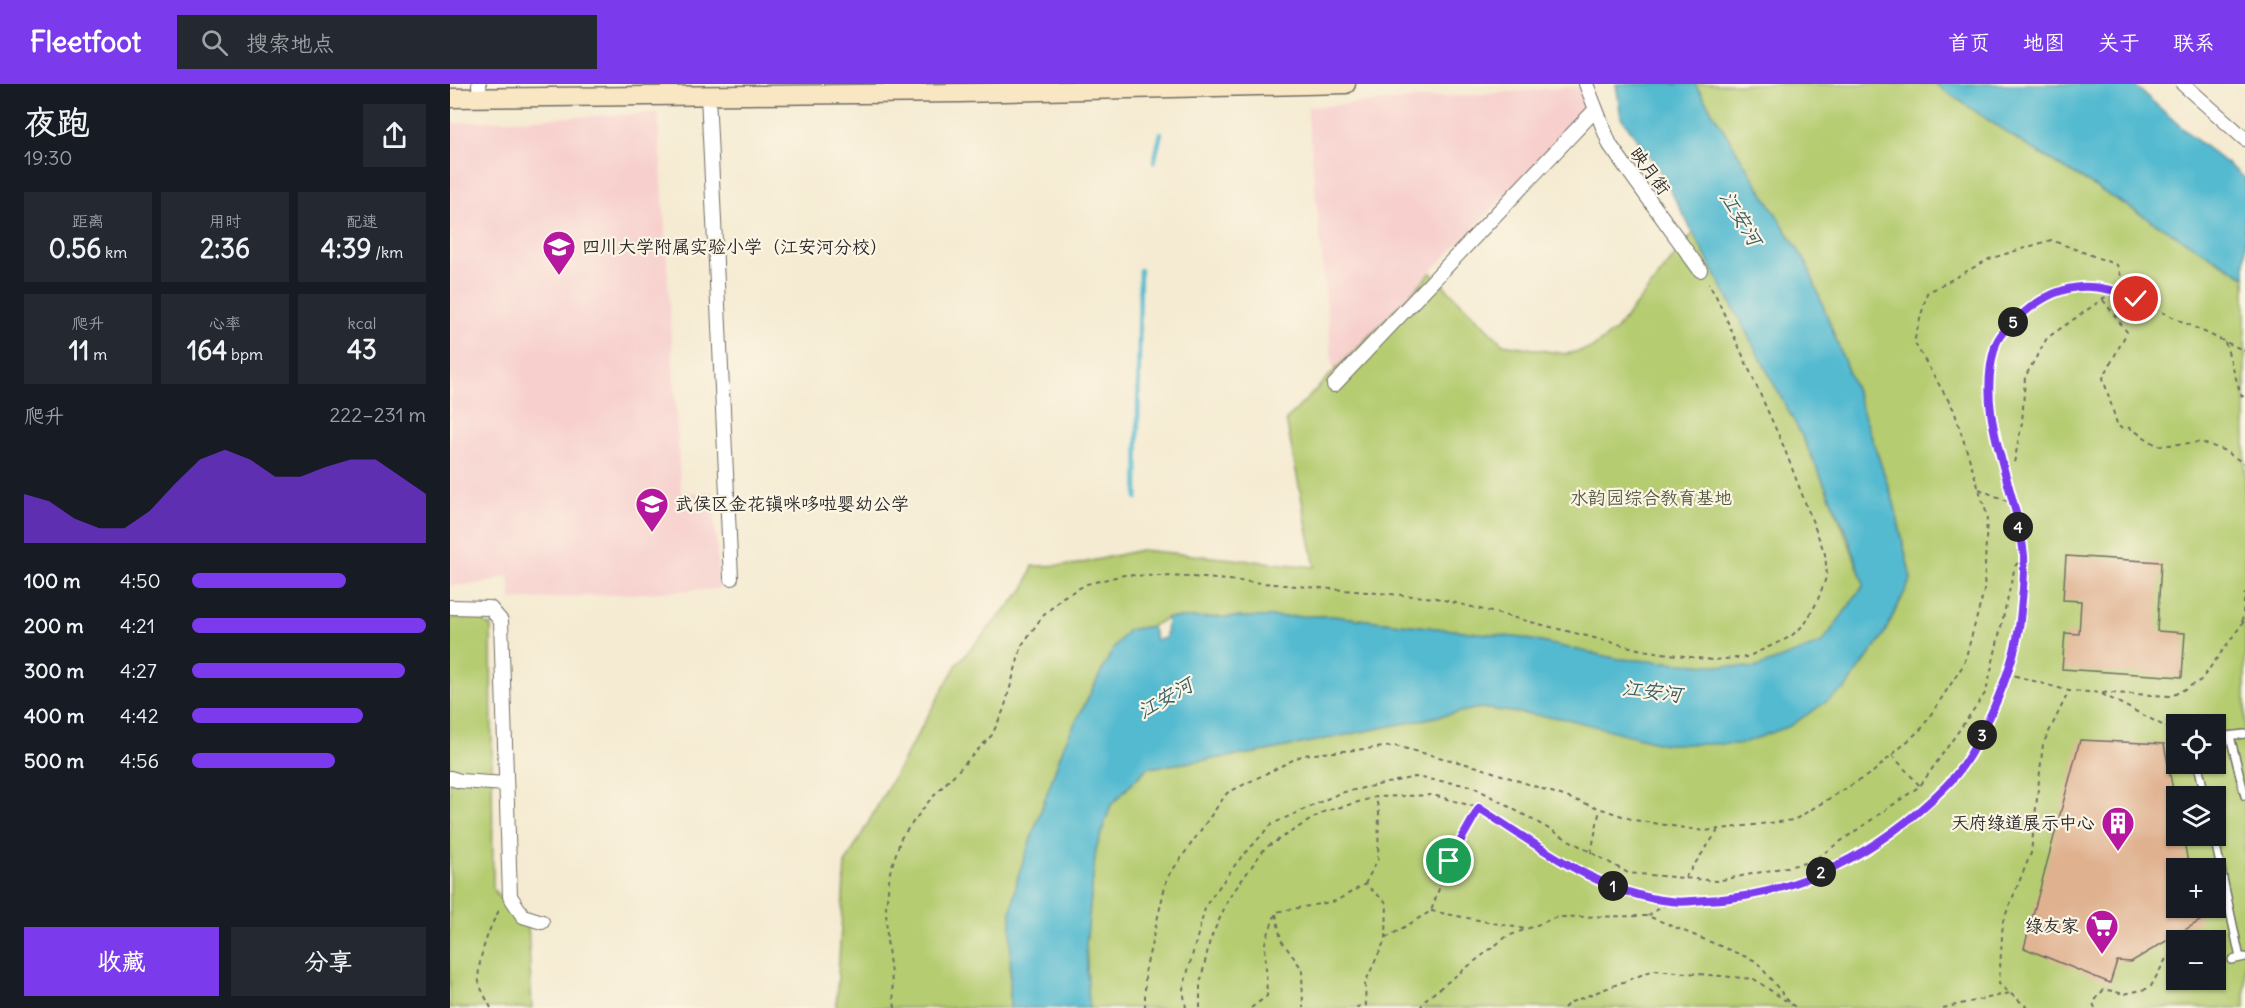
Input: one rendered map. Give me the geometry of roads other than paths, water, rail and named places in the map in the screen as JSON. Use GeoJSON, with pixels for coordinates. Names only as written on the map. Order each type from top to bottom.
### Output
{"type":"FeatureCollection","features":[{"type":"Feature","properties":{"kind":"street"},"geometry":{"type":"LineString","coordinates":[[450,98],[480,91],[708,95],[960,88],[1346,84]]}},
{"type":"Feature","properties":{"kind":"street","name":"映月街"},"geometry":{"type":"LineString","coordinates":[[1586,84],[1610,146],[1700,270]]}},
{"type":"Feature","properties":{"kind":"street"},"geometry":{"type":"LineString","coordinates":[[2183,84],[2245,139]]}},
{"type":"Feature","properties":{"kind":"street"},"geometry":{"type":"LineString","coordinates":[[708,95],[731,578]]}},
{"type":"Feature","properties":{"kind":"street"},"geometry":{"type":"LineString","coordinates":[[1334,385],[1596,109]]}},
{"type":"Feature","properties":{"kind":"street"},"geometry":{"type":"LineString","coordinates":[[450,607],[489,608],[501,621],[510,896],[523,916],[542,922]]}},
{"type":"Feature","properties":{"kind":"street"},"geometry":{"type":"LineString","coordinates":[[450,778],[460,781],[506,784]]}},
{"type":"Feature","properties":{"kind":"lane"},"geometry":{"type":"LineString","coordinates":[[2226,736],[2245,734]]}},
{"type":"Feature","properties":{"kind":"lane"},"geometry":{"type":"LineString","coordinates":[[2230,736],[2245,796]]}},
{"type":"Feature","properties":{"kind":"lane"},"geometry":{"type":"LineString","coordinates":[[2216,846],[2239,958]]}},
{"type":"Feature","properties":{"kind":"water","name":"江安河"},"geometry":{"type":"Polygon","coordinates":[[[1616,84],[1695,84],[1807,264],[1858,397],[1894,503],[1911,579],[1883,636],[1845,689],[1790,726],[1741,744],[1664,744],[1567,719],[1480,708],[1256,753],[1147,768],[1111,805],[1096,849],[1086,944],[1089,1008],[1010,1008],[1011,913],[1018,876],[1064,745],[1113,649],[1128,630],[1152,626],[1156,640],[1166,638],[1167,618],[1332,616],[1522,638],[1619,659],[1755,668],[1822,643],[1864,585],[1848,536],[1805,442],[1660,171],[1621,117],[1616,84]]]}},
{"type":"Feature","properties":{"kind":"water"},"geometry":{"type":"Polygon","coordinates":[[[1935,84],[2133,84],[2189,134],[2245,178],[2245,277],[2024,144],[1935,84]]]}},
{"type":"Feature","properties":{"kind":"waterway"},"geometry":{"type":"LineString","coordinates":[[1154,162],[1161,133]]}},
{"type":"Feature","properties":{"kind":"waterway"},"geometry":{"type":"LineString","coordinates":[[1137,498],[1140,270]]}},
{"type":"Feature","properties":{"kind":"place","name":"四川大学附属实验小学（江安河分校）"},"geometry":{"type":"Point","coordinates":[559,276]}},
{"type":"Feature","properties":{"kind":"place","name":"武侯区金花镇咪哆啦婴幼公学"},"geometry":{"type":"Point","coordinates":[652,533]}},
{"type":"Feature","properties":{"kind":"place","name":"天府绿道展示中心"},"geometry":{"type":"Point","coordinates":[2118,852]}},
{"type":"Feature","properties":{"kind":"place","name":"绿友家"},"geometry":{"type":"Point","coordinates":[2102,955]}},
{"type":"Feature","properties":{"kind":"park label","name":"水韵园综合教育基地"},"geometry":{"type":"Point","coordinates":[1651,498]}}]}
